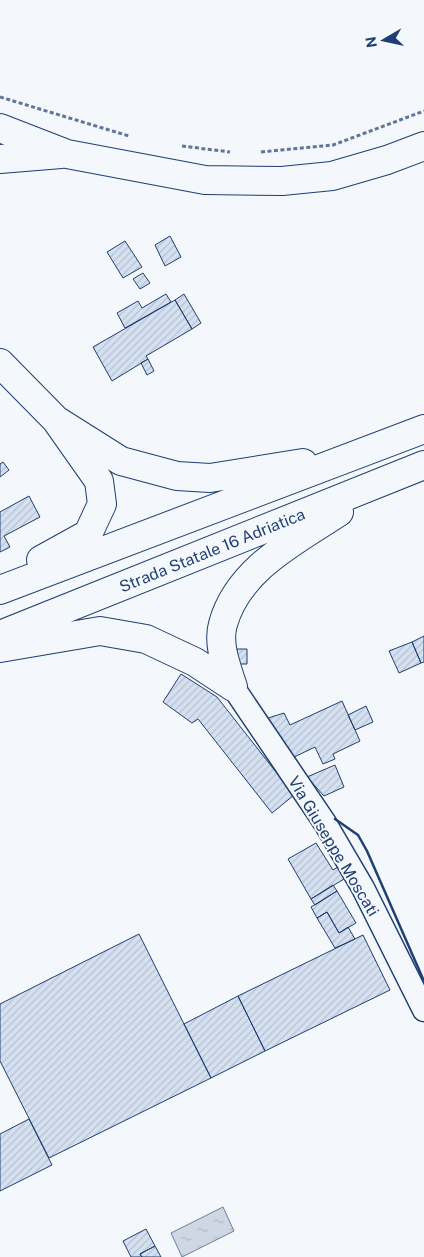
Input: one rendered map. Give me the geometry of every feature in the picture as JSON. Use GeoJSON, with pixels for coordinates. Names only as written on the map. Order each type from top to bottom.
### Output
{"type":"FeatureCollection","features":[{"type":"Feature","properties":{"kind":"main road"},"geometry":{"type":"LineString","coordinates":[[0,128],[67,154],[205,180],[282,181],[332,176],[387,160],[424,146]]}},
{"type":"Feature","properties":{"kind":"main road"},"geometry":{"type":"LineString","coordinates":[[0,159],[67,154]]}},
{"type":"Feature","properties":{"kind":"main road"},"geometry":{"type":"LineString","coordinates":[[0,363],[56,420],[99,481],[102,504],[88,534],[0,582]]}},
{"type":"Feature","properties":{"kind":"main road"},"geometry":{"type":"LineString","coordinates":[[56,420],[121,461],[177,476],[210,478],[368,452]]}},
{"type":"Feature","properties":{"kind":"main road"},"geometry":{"type":"LineString","coordinates":[[0,590],[368,452],[424,429]]}},
{"type":"Feature","properties":{"kind":"main road","name":"Strada Statale 16 Adriatica"},"geometry":{"type":"LineString","coordinates":[[0,635],[424,465]]}},
{"type":"Feature","properties":{"kind":"main road"},"geometry":{"type":"LineString","coordinates":[[233,687],[223,656],[222,625],[238,590],[261,565],[383,482]]}},
{"type":"Feature","properties":{"kind":"main road"},"geometry":{"type":"LineString","coordinates":[[0,648],[100,631],[146,639],[195,662],[233,687]]}},
{"type":"Feature","properties":{"kind":"street","name":"Via Giuseppe Moscati"},"geometry":{"type":"LineString","coordinates":[[233,687],[325,823],[363,888],[424,1010]]}},
{"type":"Feature","properties":{"kind":"path"},"geometry":{"type":"LineString","coordinates":[[0,98],[133,138]]}},
{"type":"Feature","properties":{"kind":"path"},"geometry":{"type":"LineString","coordinates":[[256,152],[333,146],[424,111]]}},
{"type":"Feature","properties":{"kind":"path"},"geometry":{"type":"LineString","coordinates":[[180,146],[236,152]]}},
{"type":"Feature","properties":{"kind":"water"},"geometry":{"type":"Polygon","coordinates":[[[223,1207],[234,1231],[182,1257],[171,1233],[223,1207]]]}},
{"type":"Feature","properties":{"kind":"building"},"geometry":{"type":"Polygon","coordinates":[[[170,236],[181,257],[165,266],[155,245],[170,236]]]}},
{"type":"Feature","properties":{"kind":"building"},"geometry":{"type":"Polygon","coordinates":[[[125,241],[142,267],[123,278],[107,252],[125,241]]]}},
{"type":"Feature","properties":{"kind":"building"},"geometry":{"type":"Polygon","coordinates":[[[143,273],[150,283],[140,289],[133,279],[143,273]]]}},
{"type":"Feature","properties":{"kind":"building"},"geometry":{"type":"Polygon","coordinates":[[[166,294],[171,302],[125,328],[117,313],[138,301],[142,308],[166,294]]]}},
{"type":"Feature","properties":{"kind":"building"},"geometry":{"type":"Polygon","coordinates":[[[184,294],[201,323],[192,329],[175,300],[184,294]]]}},
{"type":"Feature","properties":{"kind":"building"},"geometry":{"type":"Polygon","coordinates":[[[175,300],[192,329],[146,356],[148,359],[112,381],[93,347],[175,300]]]}},
{"type":"Feature","properties":{"kind":"building"},"geometry":{"type":"Polygon","coordinates":[[[148,359],[154,371],[147,375],[141,363],[148,359]]]}},
{"type":"Feature","properties":{"kind":"building"},"geometry":{"type":"Polygon","coordinates":[[[3,462],[9,470],[0,477],[0,464],[3,462]]]}},
{"type":"Feature","properties":{"kind":"building"},"geometry":{"type":"Polygon","coordinates":[[[29,496],[40,517],[4,536],[10,547],[0,552],[0,512],[29,496]]]}},
{"type":"Feature","properties":{"kind":"building"},"geometry":{"type":"Polygon","coordinates":[[[424,636],[424,662],[421,663],[412,642],[424,636]]]}},
{"type":"Feature","properties":{"kind":"building"},"geometry":{"type":"Polygon","coordinates":[[[412,642],[421,663],[399,673],[389,651],[412,642]]]}},
{"type":"Feature","properties":{"kind":"building"},"geometry":{"type":"Polygon","coordinates":[[[237,649],[247,649],[247,664],[238,664],[237,649]]]}},
{"type":"Feature","properties":{"kind":"building"},"geometry":{"type":"Polygon","coordinates":[[[181,674],[217,697],[294,795],[272,813],[198,719],[192,723],[163,702],[181,674]]]}},
{"type":"Feature","properties":{"kind":"building"},"geometry":{"type":"Polygon","coordinates":[[[342,701],[360,741],[333,754],[335,759],[323,764],[315,747],[290,759],[265,719],[284,713],[290,725],[342,701]]]}},
{"type":"Feature","properties":{"kind":"building"},"geometry":{"type":"Polygon","coordinates":[[[366,706],[373,722],[355,730],[348,715],[366,706]]]}},
{"type":"Feature","properties":{"kind":"building"},"geometry":{"type":"Polygon","coordinates":[[[335,765],[344,787],[324,796],[307,777],[335,765]]]}},
{"type":"Feature","properties":{"kind":"building"},"geometry":{"type":"Polygon","coordinates":[[[316,843],[333,870],[338,867],[344,879],[311,899],[288,859],[316,843]]]}},
{"type":"Feature","properties":{"kind":"building"},"geometry":{"type":"Polygon","coordinates":[[[333,885],[337,891],[315,905],[311,899],[333,885]]]}},
{"type":"Feature","properties":{"kind":"building"},"geometry":{"type":"Polygon","coordinates":[[[337,891],[356,923],[339,933],[327,912],[317,918],[311,907],[337,891]]]}},
{"type":"Feature","properties":{"kind":"building"},"geometry":{"type":"Polygon","coordinates":[[[327,912],[339,933],[348,927],[355,939],[335,948],[317,918],[327,912]]]}},
{"type":"Feature","properties":{"kind":"building"},"geometry":{"type":"Polygon","coordinates":[[[139,934],[211,1078],[49,1158],[0,1061],[0,1004],[139,934]]]}},
{"type":"Feature","properties":{"kind":"building"},"geometry":{"type":"Polygon","coordinates":[[[363,935],[390,990],[265,1051],[238,996],[363,935]]]}},
{"type":"Feature","properties":{"kind":"building"},"geometry":{"type":"Polygon","coordinates":[[[238,996],[265,1051],[211,1078],[184,1024],[238,996]]]}},
{"type":"Feature","properties":{"kind":"building"},"geometry":{"type":"Polygon","coordinates":[[[29,1119],[52,1165],[0,1191],[0,1134],[29,1119]]]}},
{"type":"Feature","properties":{"kind":"building"},"geometry":{"type":"Polygon","coordinates":[[[146,1229],[155,1246],[140,1254],[142,1257],[131,1257],[123,1241],[146,1229]]]}},
{"type":"Feature","properties":{"kind":"building"},"geometry":{"type":"Polygon","coordinates":[[[155,1246],[161,1257],[142,1257],[140,1254],[155,1246]]]}},
{"type":"Feature","properties":{"kind":"wall"},"geometry":{"type":"LineString","coordinates":[[335,819],[358,835],[367,851],[424,981]]}}]}
